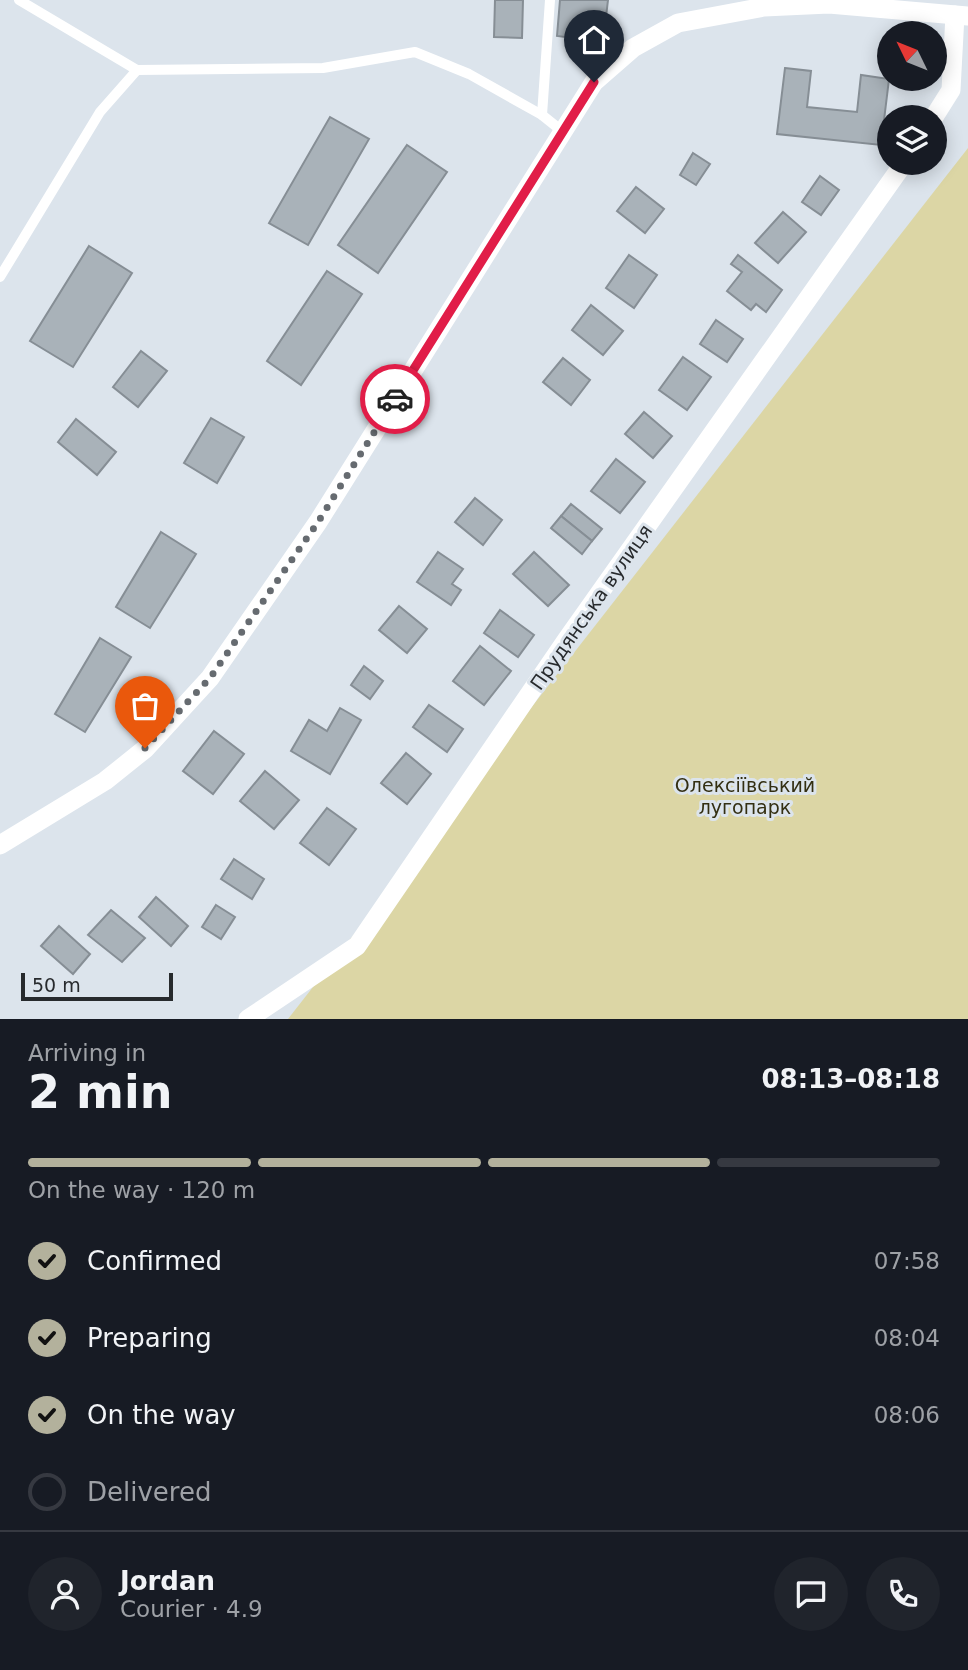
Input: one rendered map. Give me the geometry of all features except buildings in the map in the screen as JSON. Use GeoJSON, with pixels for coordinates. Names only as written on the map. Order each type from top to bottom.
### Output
{"type":"FeatureCollection","features":[{"type":"Feature","properties":{"kind":"street"},"geometry":{"type":"LineString","coordinates":[[0,845],[105,781],[145,748],[210,678],[318,522],[594,82],[633,48],[678,23],[764,7],[829,4],[961,15],[951,90],[942,105]]}},
{"type":"Feature","properties":{"kind":"street","name":"Прудянська вулиця"},"geometry":{"type":"LineString","coordinates":[[247,1019],[357,946],[567,639],[896,175]]}},
{"type":"Feature","properties":{"kind":"lane"},"geometry":{"type":"LineString","coordinates":[[19,0],[137,70],[323,68],[415,52],[469,74],[542,115],[562,131]]}},
{"type":"Feature","properties":{"kind":"lane"},"geometry":{"type":"LineString","coordinates":[[542,115],[550,0]]}},
{"type":"Feature","properties":{"kind":"lane"},"geometry":{"type":"LineString","coordinates":[[0,277],[100,112],[137,70]]}},
{"type":"Feature","properties":{"kind":"green space","name":"Олексіївський лугопарк"},"geometry":{"type":"Polygon","coordinates":[[[968,148],[968,1019],[288,1019],[947,175],[968,148]]]}},
{"type":"Feature","properties":{"kind":"way so far"},"geometry":{"type":"LineString","coordinates":[[145,748],[210,678],[318,522],[395,399]]}},
{"type":"Feature","properties":{"kind":"route"},"geometry":{"type":"LineString","coordinates":[[395,399],[594,82]]}}]}
